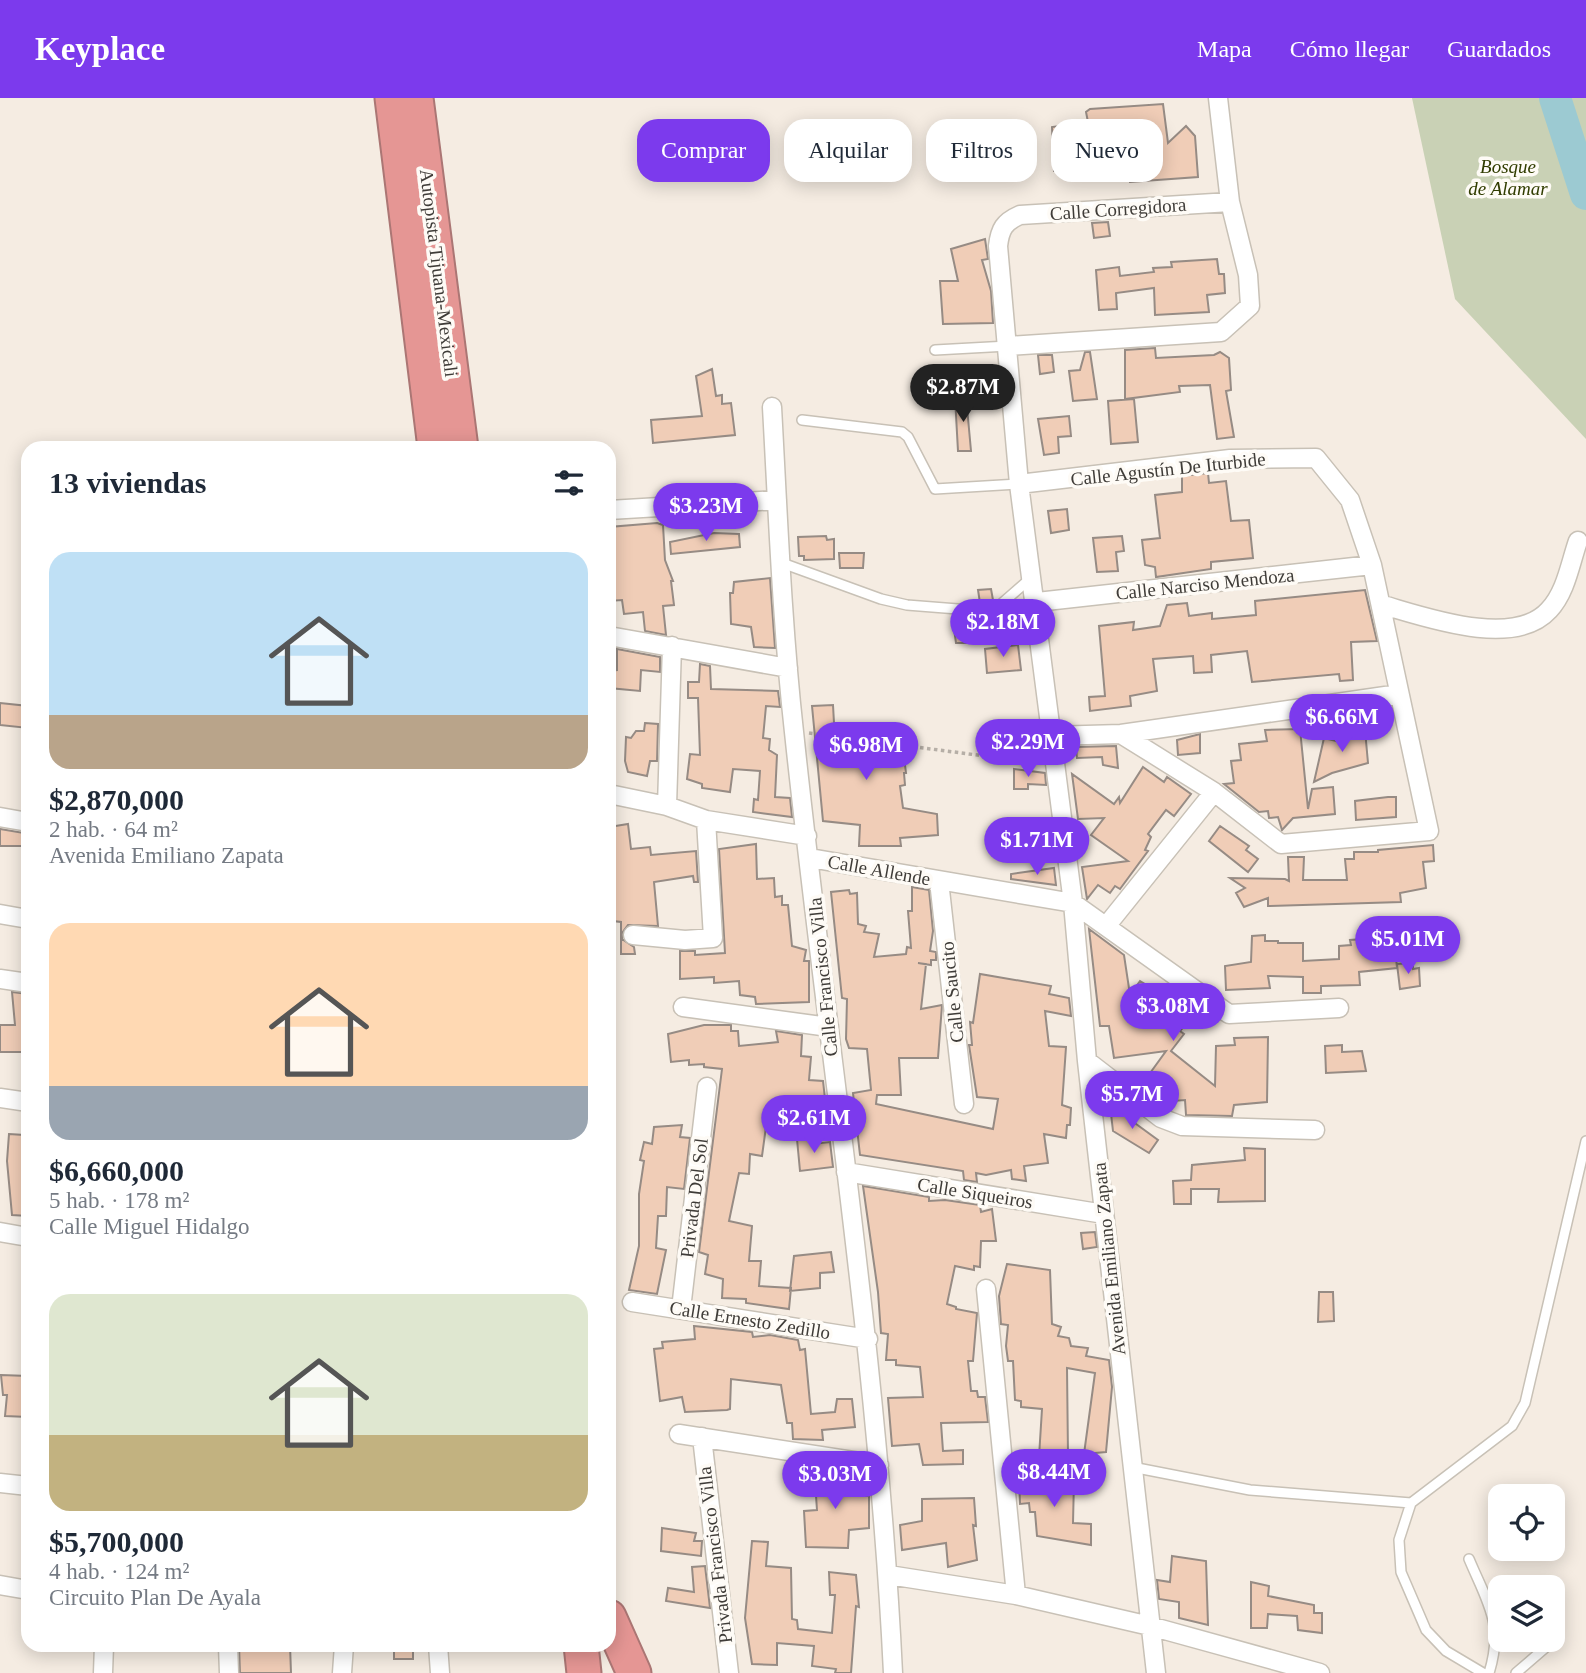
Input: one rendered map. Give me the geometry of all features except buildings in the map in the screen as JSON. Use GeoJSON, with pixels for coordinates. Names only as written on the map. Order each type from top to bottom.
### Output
{"type":"FeatureCollection","features":[{"type":"Feature","properties":{"kind":"highway","name":"Autopista Tijuana-Mexicali"},"geometry":{"type":"LineString","coordinates":[[391,98],[434,441]]}},
{"type":"Feature","properties":{"kind":"highway","name":"Autopista Tijuana-Mexicali"},"geometry":{"type":"LineString","coordinates":[[416,98],[460,441]]}},
{"type":"Feature","properties":{"kind":"highway"},"geometry":{"type":"LineString","coordinates":[[616,1633],[634,1673]]}},
{"type":"Feature","properties":{"kind":"highway"},"geometry":{"type":"LineString","coordinates":[[581,1652],[584,1673]]}},
{"type":"Feature","properties":{"kind":"highway"},"geometry":{"type":"LineString","coordinates":[[605,1652],[607,1673]]}},
{"type":"Feature","properties":{"kind":"street"},"geometry":{"type":"LineString","coordinates":[[1008,346],[1222,332],[1250,306],[1248,275],[1230,202],[1218,98]]}},
{"type":"Feature","properties":{"kind":"street","name":"Calle Corregidora"},"geometry":{"type":"LineString","coordinates":[[1006,221],[1020,215],[1230,202]]}},
{"type":"Feature","properties":{"kind":"street","name":"Avenida Emiliano Zapata"},"geometry":{"type":"LineString","coordinates":[[1006,221],[999,233],[998,246],[1020,484],[1073,903],[1087,1061],[1156,1673]]}},
{"type":"Feature","properties":{"kind":"street","name":"Calle Francisco Villa"},"geometry":{"type":"LineString","coordinates":[[772,407],[793,731],[868,1339],[889,1575],[893,1673]]}},
{"type":"Feature","properties":{"kind":"street","name":"Calle Agustín De Iturbide"},"geometry":{"type":"LineString","coordinates":[[1020,484],[1230,459],[1316,458],[1350,500],[1373,565]]}},
{"type":"Feature","properties":{"kind":"street"},"geometry":{"type":"LineString","coordinates":[[616,510],[777,500]]}},
{"type":"Feature","properties":{"kind":"street"},"geometry":{"type":"LineString","coordinates":[[1383,605],[1436,621],[1494,629],[1525,626],[1548,612],[1563,587],[1578,541]]}},
{"type":"Feature","properties":{"kind":"street"},"geometry":{"type":"LineString","coordinates":[[1121,734],[1214,792],[1281,844],[1429,831],[1373,565]]}},
{"type":"Feature","properties":{"kind":"street","name":"Calle Narciso Mendoza"},"geometry":{"type":"LineString","coordinates":[[1037,602],[1373,565]]}},
{"type":"Feature","properties":{"kind":"street"},"geometry":{"type":"LineString","coordinates":[[616,637],[788,668]]}},
{"type":"Feature","properties":{"kind":"street"},"geometry":{"type":"LineString","coordinates":[[667,806],[672,646]]}},
{"type":"Feature","properties":{"kind":"street"},"geometry":{"type":"LineString","coordinates":[[1051,736],[1121,734],[1399,694]]}},
{"type":"Feature","properties":{"kind":"street"},"geometry":{"type":"LineString","coordinates":[[1107,925],[1214,792]]}},
{"type":"Feature","properties":{"kind":"street","name":"Calle Allende"},"geometry":{"type":"LineString","coordinates":[[616,795],[667,806],[706,820],[807,835]]}},
{"type":"Feature","properties":{"kind":"street"},"geometry":{"type":"LineString","coordinates":[[0,817],[21,821]]}},
{"type":"Feature","properties":{"kind":"street"},"geometry":{"type":"LineString","coordinates":[[633,934],[685,940],[713,938],[706,820]]}},
{"type":"Feature","properties":{"kind":"street","name":"Calle Allende"},"geometry":{"type":"LineString","coordinates":[[810,858],[1073,903]]}},
{"type":"Feature","properties":{"kind":"street","name":"Calle Saucito"},"geometry":{"type":"LineString","coordinates":[[939,881],[964,1104]]}},
{"type":"Feature","properties":{"kind":"street"},"geometry":{"type":"LineString","coordinates":[[1073,903],[1228,1014],[1339,1007]]}},
{"type":"Feature","properties":{"kind":"street"},"geometry":{"type":"LineString","coordinates":[[0,915],[21,918]]}},
{"type":"Feature","properties":{"kind":"street"},"geometry":{"type":"LineString","coordinates":[[0,979],[21,982]]}},
{"type":"Feature","properties":{"kind":"street"},"geometry":{"type":"LineString","coordinates":[[683,1007],[829,1027]]}},
{"type":"Feature","properties":{"kind":"street"},"geometry":{"type":"LineString","coordinates":[[1087,1061],[1161,1118],[1182,1126],[1315,1130]]}},
{"type":"Feature","properties":{"kind":"street","name":"Privada Del Sol"},"geometry":{"type":"LineString","coordinates":[[681,1309],[707,1087]]}},
{"type":"Feature","properties":{"kind":"street"},"geometry":{"type":"LineString","coordinates":[[0,1098],[21,1101]]}},
{"type":"Feature","properties":{"kind":"street","name":"Calle Siqueiros"},"geometry":{"type":"LineString","coordinates":[[846,1172],[1104,1214]]}},
{"type":"Feature","properties":{"kind":"street"},"geometry":{"type":"LineString","coordinates":[[0,1232],[21,1236]]}},
{"type":"Feature","properties":{"kind":"street"},"geometry":{"type":"LineString","coordinates":[[986,1289],[1016,1595]]}},
{"type":"Feature","properties":{"kind":"street","name":"Calle Ernesto Zedillo"},"geometry":{"type":"LineString","coordinates":[[632,1302],[868,1339]]}},
{"type":"Feature","properties":{"kind":"street"},"geometry":{"type":"LineString","coordinates":[[679,1434],[880,1465]]}},
{"type":"Feature","properties":{"kind":"street","name":"Privada Francisco Villa"},"geometry":{"type":"LineString","coordinates":[[702,1437],[729,1673]]}},
{"type":"Feature","properties":{"kind":"street"},"geometry":{"type":"LineString","coordinates":[[0,1483],[21,1485]]}},
{"type":"Feature","properties":{"kind":"street"},"geometry":{"type":"LineString","coordinates":[[889,1575],[1016,1595],[1150,1626],[1321,1673]]}},
{"type":"Feature","properties":{"kind":"street"},"geometry":{"type":"LineString","coordinates":[[0,1584],[21,1588]]}},
{"type":"Feature","properties":{"kind":"street"},"geometry":{"type":"LineString","coordinates":[[103,1673],[104,1652]]}},
{"type":"Feature","properties":{"kind":"street"},"geometry":{"type":"LineString","coordinates":[[228,1652],[229,1673]]}},
{"type":"Feature","properties":{"kind":"street"},"geometry":{"type":"LineString","coordinates":[[342,1673],[344,1652]]}},
{"type":"Feature","properties":{"kind":"street"},"geometry":{"type":"LineString","coordinates":[[438,1652],[440,1673]]}},
{"type":"Feature","properties":{"kind":"lane"},"geometry":{"type":"LineString","coordinates":[[935,350],[1008,346]]}},
{"type":"Feature","properties":{"kind":"lane"},"geometry":{"type":"LineString","coordinates":[[802,420],[902,432],[908,437],[935,489],[1020,484]]}},
{"type":"Feature","properties":{"kind":"lane"},"geometry":{"type":"LineString","coordinates":[[782,563],[881,599],[907,605],[983,611],[1000,606],[1033,576]]}},
{"type":"Feature","properties":{"kind":"lane"},"geometry":{"type":"LineString","coordinates":[[1483,1673],[1446,1651],[1426,1630],[1401,1572],[1399,1540],[1410,1503],[1511,1426],[1525,1403],[1586,1142]]}},
{"type":"Feature","properties":{"kind":"lane"},"geometry":{"type":"LineString","coordinates":[[1132,1467],[1250,1490],[1410,1503]]}},
{"type":"Feature","properties":{"kind":"lane"},"geometry":{"type":"LineString","coordinates":[[1469,1559],[1496,1623],[1496,1649],[1489,1673]]}},
{"type":"Feature","properties":{"kind":"lane"},"geometry":{"type":"LineString","coordinates":[[1516,1673],[1540,1652]]}},
{"type":"Feature","properties":{"kind":"path"},"geometry":{"type":"LineString","coordinates":[[793,731],[1054,765]]}},
{"type":"Feature","properties":{"kind":"green space","name":"Bosque de Alamar"},"geometry":{"type":"Polygon","coordinates":[[[1412,98],[1586,98],[1586,439],[1455,299],[1412,98]]]}},
{"type":"Feature","properties":{"kind":"waterway"},"geometry":{"type":"LineString","coordinates":[[1555,98],[1586,194]]}}]}
